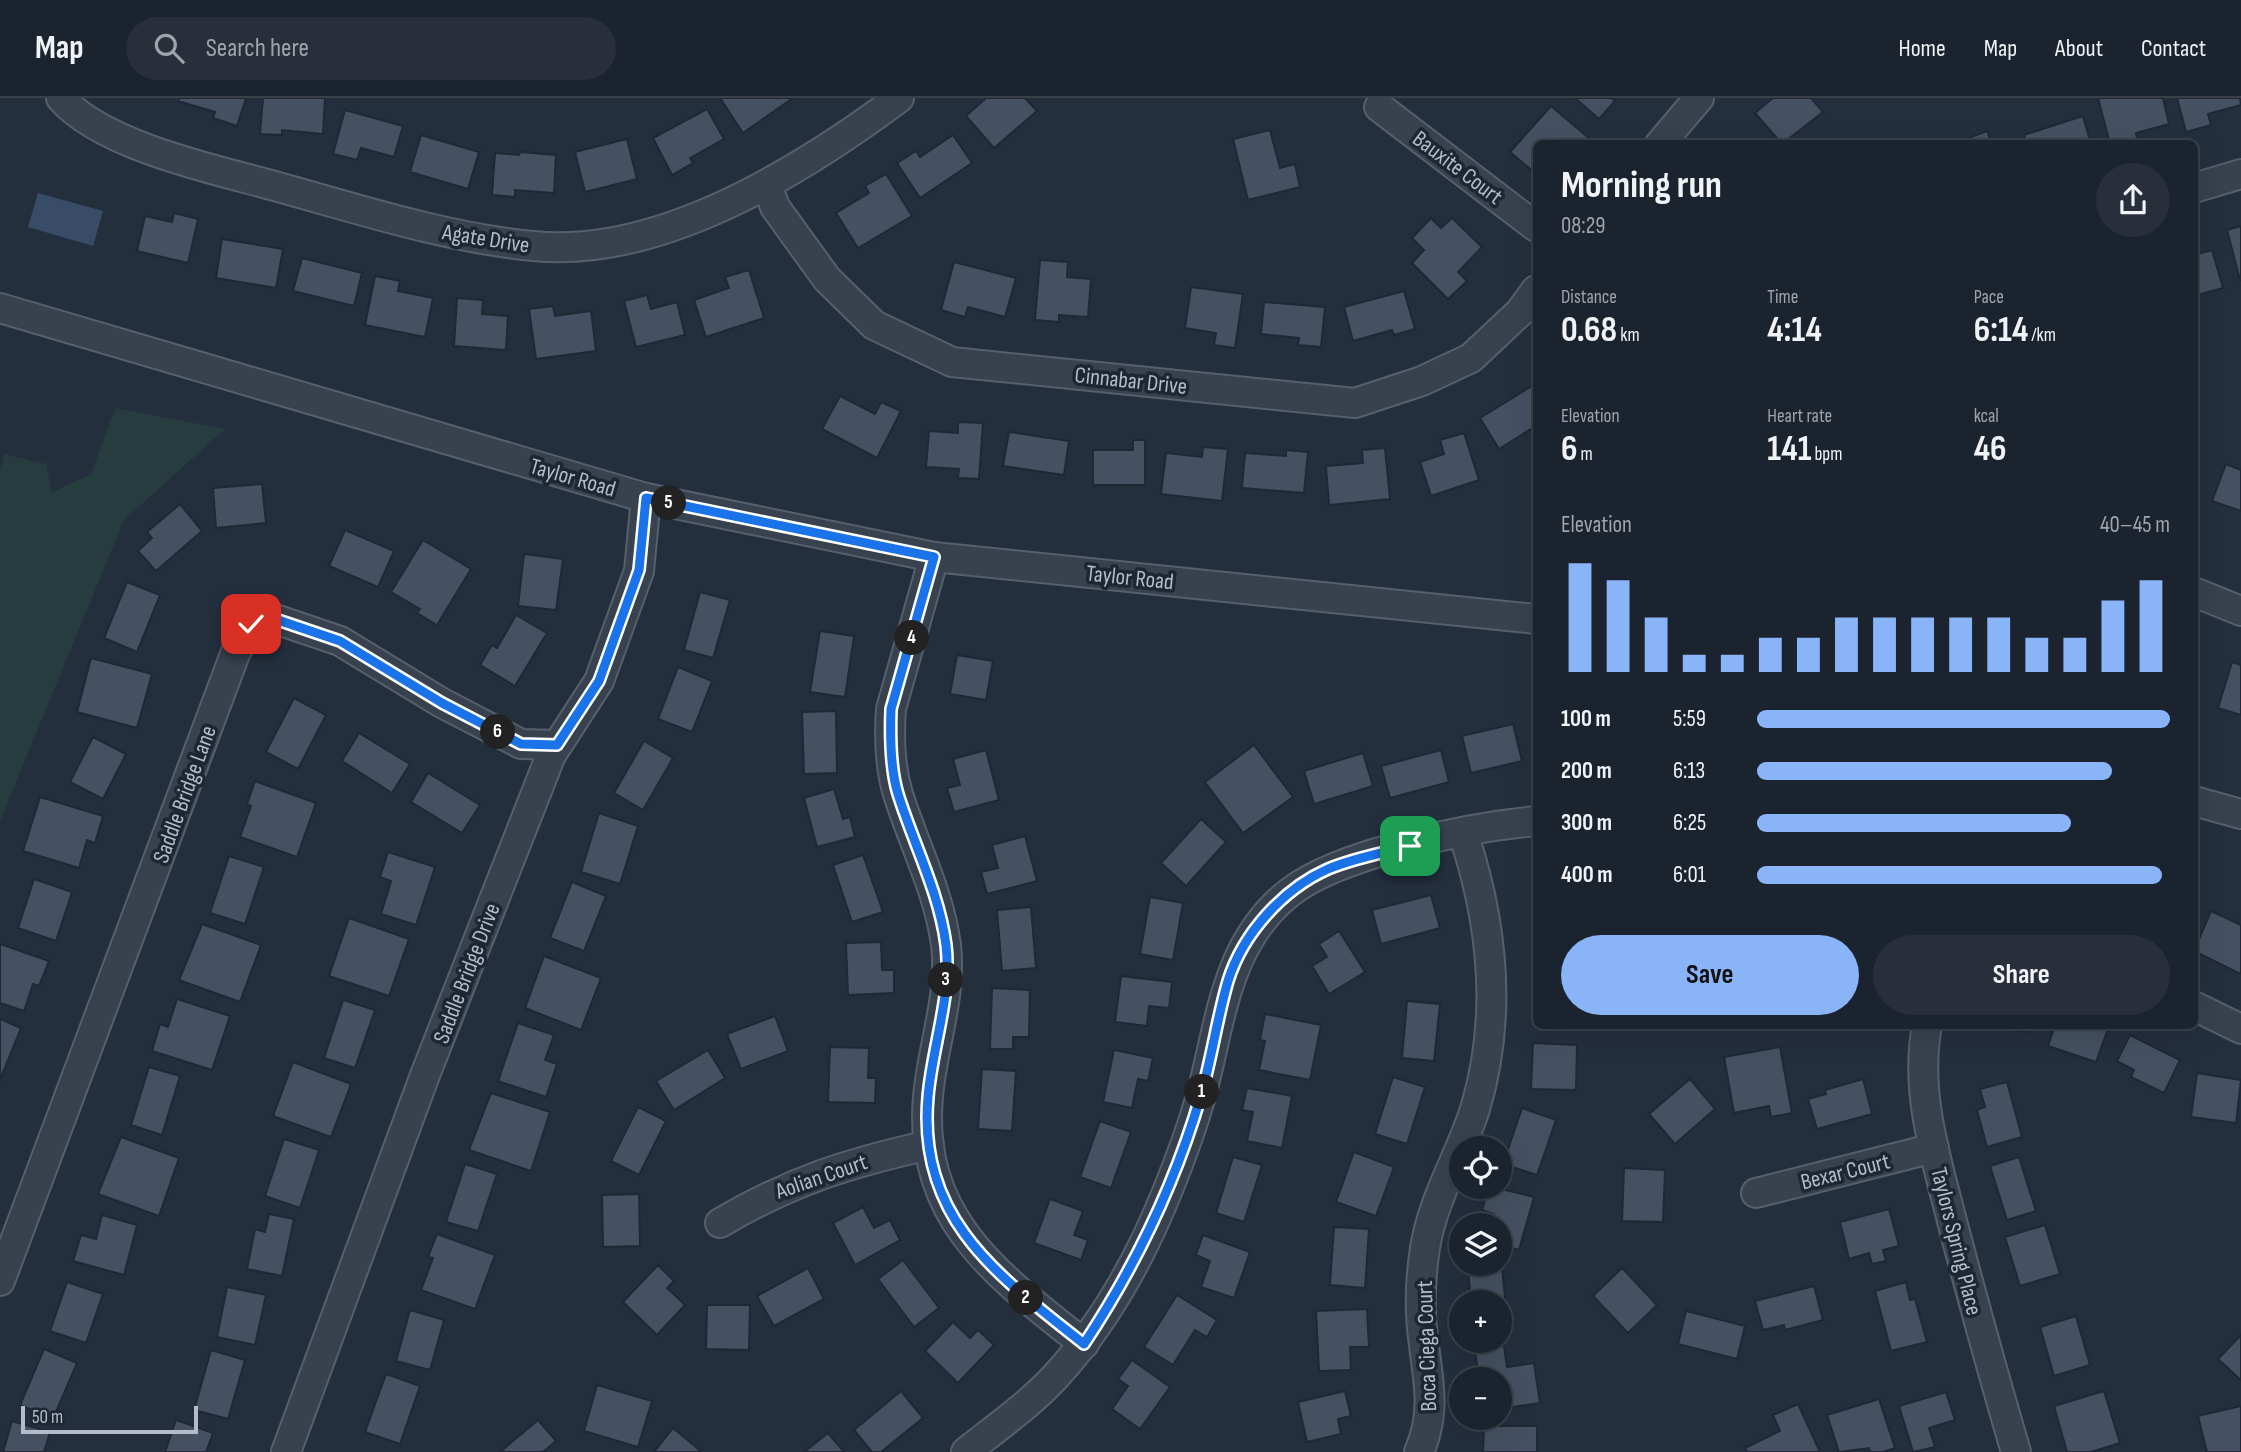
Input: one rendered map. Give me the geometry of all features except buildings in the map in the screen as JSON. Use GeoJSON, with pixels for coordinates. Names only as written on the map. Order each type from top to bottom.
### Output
{"type":"FeatureCollection","features":[{"type":"Feature","properties":{"kind":"street","name":"Agate Drive"},"geometry":{"type":"LineString","coordinates":[[61,98],[103,128],[177,159],[449,234],[535,247],[587,245],[653,233],[698,219],[767,185],[899,98]]}},
{"type":"Feature","properties":{"kind":"street"},"geometry":{"type":"LineString","coordinates":[[1663,140],[1699,98]]}},
{"type":"Feature","properties":{"kind":"street","name":"Bauxite Court"},"geometry":{"type":"LineString","coordinates":[[1379,107],[1533,225]]}},
{"type":"Feature","properties":{"kind":"street"},"geometry":{"type":"LineString","coordinates":[[2198,187],[2241,174]]}},
{"type":"Feature","properties":{"kind":"street","name":"Cinnabar Drive"},"geometry":{"type":"LineString","coordinates":[[767,185],[775,207],[827,279],[874,325],[952,362],[1355,403],[1422,382],[1471,358],[1520,312],[1533,294]]}},
{"type":"Feature","properties":{"kind":"street","name":"Taylor Road"},"geometry":{"type":"LineString","coordinates":[[0,308],[646,498],[934,557],[1533,619]]}},
{"type":"Feature","properties":{"kind":"street","name":"Saddle Bridge Drive"},"geometry":{"type":"LineString","coordinates":[[286,1452],[420,1088],[557,745],[603,669],[639,570],[646,498]]}},
{"type":"Feature","properties":{"kind":"street"},"geometry":{"type":"LineString","coordinates":[[934,557],[891,709],[890,730],[897,791],[937,900],[946,947],[945,996],[928,1098],[929,1145],[944,1199],[971,1247],[1002,1278],[1084,1344]]}},
{"type":"Feature","properties":{"kind":"street"},"geometry":{"type":"LineString","coordinates":[[2198,594],[2241,611]]}},
{"type":"Feature","properties":{"kind":"street","name":"Saddle Bridge Lane"},"geometry":{"type":"LineString","coordinates":[[0,1281],[235,654],[251,624],[278,620],[340,641],[442,703],[521,744],[557,745]]}},
{"type":"Feature","properties":{"kind":"street"},"geometry":{"type":"LineString","coordinates":[[2198,802],[2241,814]]}},
{"type":"Feature","properties":{"kind":"street"},"geometry":{"type":"LineString","coordinates":[[966,1452],[1054,1378],[1084,1344],[1122,1286],[1167,1193],[1202,1094],[1228,980],[1254,929],[1289,893],[1327,870],[1464,833],[1533,822]]}},
{"type":"Feature","properties":{"kind":"street","name":"Boca Ciega Court"},"geometry":{"type":"LineString","coordinates":[[1419,1452],[1432,1406],[1420,1312],[1425,1247],[1439,1194],[1475,1108],[1486,1065],[1491,1021],[1492,969],[1488,925],[1479,882],[1464,833]]}},
{"type":"Feature","properties":{"kind":"street"},"geometry":{"type":"LineString","coordinates":[[2198,1008],[2241,1029]]}},
{"type":"Feature","properties":{"kind":"street","name":"Taylors Spring Place"},"geometry":{"type":"LineString","coordinates":[[1927,1029],[1924,1093],[1934,1148],[1980,1331],[2016,1452]]}},
{"type":"Feature","properties":{"kind":"street","name":"Aolian Court"},"geometry":{"type":"LineString","coordinates":[[720,1223],[767,1195],[806,1178],[866,1159],[929,1145]]}},
{"type":"Feature","properties":{"kind":"street","name":"Bexar Court"},"geometry":{"type":"LineString","coordinates":[[1756,1193],[1934,1148]]}},
{"type":"Feature","properties":{"kind":"green space"},"geometry":{"type":"Polygon","coordinates":[[[115,408],[225,429],[124,520],[0,821],[0,470],[4,454],[46,464],[52,492],[91,474],[115,408]]]}},
{"type":"Feature","properties":{"kind":"water"},"geometry":{"type":"Polygon","coordinates":[[[38,193],[103,211],[93,246],[28,227],[38,193]]]}},
{"type":"Feature","properties":{"kind":"route"},"geometry":{"type":"LineString","coordinates":[[251,624],[278,620],[340,641],[442,703],[521,744],[557,745],[599,681],[639,570],[646,498],[934,557],[891,709],[890,730],[897,791],[937,900],[946,947],[945,996],[928,1098],[929,1145],[944,1199],[971,1247],[1002,1278],[1084,1344],[1122,1286],[1167,1193],[1202,1094],[1228,980],[1254,929],[1289,893],[1327,870],[1357,859],[1410,846]]}}]}
